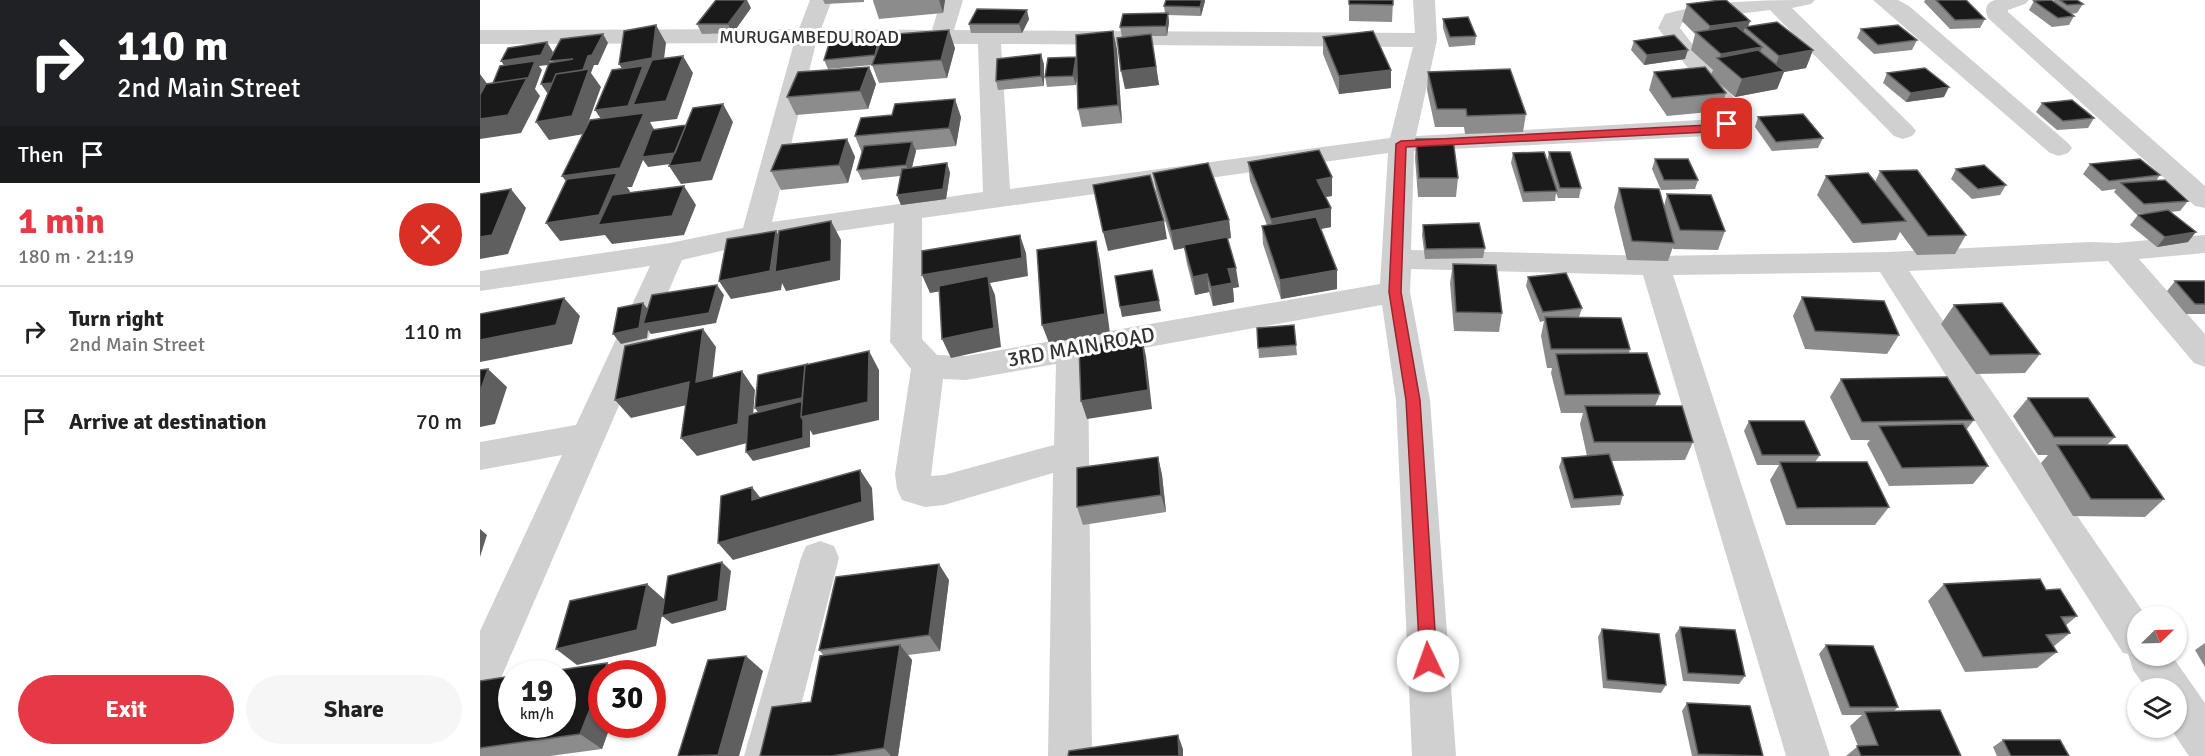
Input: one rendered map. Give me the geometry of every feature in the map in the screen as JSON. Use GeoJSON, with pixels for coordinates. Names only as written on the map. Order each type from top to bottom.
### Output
{"type":"FeatureCollection","features":[{"type":"Feature","properties":{"kind":"street"},"geometry":{"type":"LineString","coordinates":[[755,234],[807,36],[820,0]]}},
{"type":"Feature","properties":{"kind":"street"},"geometry":{"type":"LineString","coordinates":[[941,38],[952,0]]}},
{"type":"Feature","properties":{"kind":"street"},"geometry":{"type":"LineString","coordinates":[[1424,0],[1426,40],[1401,144],[1395,292],[1413,400],[1434,756]]}},
{"type":"Feature","properties":{"kind":"street"},"geometry":{"type":"LineString","coordinates":[[480,281],[670,253],[755,234],[1401,144],[1708,129],[1727,124],[1732,111],[1669,28],[1681,7],[1776,4],[1804,0]]}},
{"type":"Feature","properties":{"kind":"street"},"geometry":{"type":"LineString","coordinates":[[1884,0],[1902,11],[2059,148]]}},
{"type":"Feature","properties":{"kind":"street"},"geometry":{"type":"LineString","coordinates":[[2018,0],[1997,6],[1997,14],[2205,201]]}},
{"type":"Feature","properties":{"kind":"street"},"geometry":{"type":"LineString","coordinates":[[1776,4],[1904,130]]}},
{"type":"Feature","properties":{"kind":"street","name":"MURUGAMBEDU ROAD"},"geometry":{"type":"LineString","coordinates":[[480,37],[807,36],[1426,40]]}},
{"type":"Feature","properties":{"kind":"street"},"geometry":{"type":"LineString","coordinates":[[989,38],[997,199]]}},
{"type":"Feature","properties":{"kind":"street"},"geometry":{"type":"LineString","coordinates":[[908,212],[906,342],[928,367],[913,474],[915,489],[925,492],[944,489],[1071,454]]}},
{"type":"Feature","properties":{"kind":"street"},"geometry":{"type":"LineString","coordinates":[[1395,259],[1655,267],[1888,262],[2090,251],[2116,252],[2205,244]]}},
{"type":"Feature","properties":{"kind":"street"},"geometry":{"type":"LineString","coordinates":[[2116,252],[2205,355]]}},
{"type":"Feature","properties":{"kind":"street"},"geometry":{"type":"LineString","coordinates":[[480,678],[670,253]]}},
{"type":"Feature","properties":{"kind":"street"},"geometry":{"type":"LineString","coordinates":[[1888,262],[2127,622]]}},
{"type":"Feature","properties":{"kind":"street"},"geometry":{"type":"LineString","coordinates":[[1655,267],[1808,756]]}},
{"type":"Feature","properties":{"kind":"street","name":"3RD MAIN ROAD"},"geometry":{"type":"LineString","coordinates":[[928,367],[966,368],[1395,292]]}},
{"type":"Feature","properties":{"kind":"street"},"geometry":{"type":"LineString","coordinates":[[1070,756],[1072,348]]}},
{"type":"Feature","properties":{"kind":"street"},"geometry":{"type":"LineString","coordinates":[[480,456],[588,436]]}},
{"type":"Feature","properties":{"kind":"street"},"geometry":{"type":"LineString","coordinates":[[766,756],[820,558]]}},
{"type":"Feature","properties":{"kind":"street"},"geometry":{"type":"LineString","coordinates":[[2187,714],[2205,741]]}},
{"type":"Feature","properties":{"kind":"building"},"geometry":{"type":"Polygon","coordinates":[[[716,0],[746,0],[728,24],[697,24],[716,0]]]}},
{"type":"Feature","properties":{"kind":"building"},"geometry":{"type":"Polygon","coordinates":[[[1166,0],[1202,0],[1200,7],[1164,6],[1166,0]]]}},
{"type":"Feature","properties":{"kind":"building"},"geometry":{"type":"Polygon","coordinates":[[[1349,0],[1393,0],[1393,5],[1349,4],[1349,0]]]}},
{"type":"Feature","properties":{"kind":"building"},"geometry":{"type":"Polygon","coordinates":[[[1726,0],[1750,21],[1710,26],[1687,4],[1726,0]]]}},
{"type":"Feature","properties":{"kind":"building"},"geometry":{"type":"Polygon","coordinates":[[[1936,0],[1966,0],[1985,19],[1955,20],[1936,0]]]}},
{"type":"Feature","properties":{"kind":"building"},"geometry":{"type":"Polygon","coordinates":[[[2051,0],[2074,16],[2058,18],[2034,1],[2051,0]]]}},
{"type":"Feature","properties":{"kind":"building"},"geometry":{"type":"Polygon","coordinates":[[[2060,0],[2077,0],[2083,4],[2067,5],[2060,0]]]}},
{"type":"Feature","properties":{"kind":"building"},"geometry":{"type":"Polygon","coordinates":[[[977,9],[1027,10],[1019,24],[969,24],[977,9]]]}},
{"type":"Feature","properties":{"kind":"building"},"geometry":{"type":"Polygon","coordinates":[[[1168,13],[1166,26],[1120,27],[1123,14],[1168,13]]]}},
{"type":"Feature","properties":{"kind":"building"},"geometry":{"type":"Polygon","coordinates":[[[1468,17],[1476,36],[1450,37],[1443,19],[1468,17]]]}},
{"type":"Feature","properties":{"kind":"building"},"geometry":{"type":"Polygon","coordinates":[[[1777,22],[1813,50],[1779,56],[1745,27],[1777,22]]]}},
{"type":"Feature","properties":{"kind":"building"},"geometry":{"type":"Polygon","coordinates":[[[656,25],[652,58],[619,64],[624,31],[656,25]]]}},
{"type":"Feature","properties":{"kind":"building"},"geometry":{"type":"Polygon","coordinates":[[[1898,25],[1917,40],[1878,45],[1861,29],[1898,25]]]}},
{"type":"Feature","properties":{"kind":"building"},"geometry":{"type":"Polygon","coordinates":[[[1736,26],[1762,47],[1721,54],[1696,32],[1736,26]]]}},
{"type":"Feature","properties":{"kind":"building"},"geometry":{"type":"Polygon","coordinates":[[[949,30],[941,60],[872,65],[883,35],[949,30]]]}},
{"type":"Feature","properties":{"kind":"building"},"geometry":{"type":"Polygon","coordinates":[[[1113,31],[1118,105],[1078,109],[1076,35],[1113,31]]]}},
{"type":"Feature","properties":{"kind":"building"},"geometry":{"type":"Polygon","coordinates":[[[1373,31],[1391,70],[1339,76],[1323,37],[1373,31]]]}},
{"type":"Feature","properties":{"kind":"building"},"geometry":{"type":"Polygon","coordinates":[[[603,34],[592,55],[588,56],[583,70],[556,74],[552,83],[541,84],[549,63],[573,59],[549,61],[561,39],[603,34]]]}},
{"type":"Feature","properties":{"kind":"building"},"geometry":{"type":"Polygon","coordinates":[[[1151,34],[1156,67],[1121,71],[1117,38],[1151,34]]]}},
{"type":"Feature","properties":{"kind":"building"},"geometry":{"type":"Polygon","coordinates":[[[1674,35],[1688,50],[1647,55],[1634,41],[1674,35]]]}},
{"type":"Feature","properties":{"kind":"building"},"geometry":{"type":"Polygon","coordinates":[[[879,39],[875,55],[824,60],[829,44],[879,39]]]}},
{"type":"Feature","properties":{"kind":"building"},"geometry":{"type":"Polygon","coordinates":[[[547,42],[541,55],[501,61],[508,48],[547,42]]]}},
{"type":"Feature","properties":{"kind":"building"},"geometry":{"type":"Polygon","coordinates":[[[1758,50],[1784,71],[1742,79],[1717,58],[1758,50]]]}},
{"type":"Feature","properties":{"kind":"building"},"geometry":{"type":"Polygon","coordinates":[[[1041,54],[1041,76],[996,81],[997,59],[1041,54]]]}},
{"type":"Feature","properties":{"kind":"building"},"geometry":{"type":"Polygon","coordinates":[[[683,56],[666,101],[633,105],[652,60],[683,56]]]}},
{"type":"Feature","properties":{"kind":"building"},"geometry":{"type":"Polygon","coordinates":[[[1076,57],[1073,76],[1045,77],[1048,58],[1076,57]]]}},
{"type":"Feature","properties":{"kind":"building"},"geometry":{"type":"Polygon","coordinates":[[[535,61],[528,79],[493,83],[500,66],[535,61]]]}},
{"type":"Feature","properties":{"kind":"building"},"geometry":{"type":"Polygon","coordinates":[[[643,66],[628,106],[595,110],[612,70],[643,66]]]}},
{"type":"Feature","properties":{"kind":"building"},"geometry":{"type":"Polygon","coordinates":[[[869,67],[860,91],[787,97],[798,72],[869,67]]]}},
{"type":"Feature","properties":{"kind":"building"},"geometry":{"type":"Polygon","coordinates":[[[1705,67],[1726,93],[1672,98],[1654,72],[1705,67]]]}},
{"type":"Feature","properties":{"kind":"building"},"geometry":{"type":"Polygon","coordinates":[[[1925,68],[1949,87],[1911,93],[1887,73],[1925,68]]]}},
{"type":"Feature","properties":{"kind":"building"},"geometry":{"type":"Polygon","coordinates":[[[589,69],[572,116],[536,122],[556,74],[589,69]]]}},
{"type":"Feature","properties":{"kind":"building"},"geometry":{"type":"Polygon","coordinates":[[[1510,69],[1526,114],[1467,116],[1466,109],[1437,109],[1428,72],[1510,69]]]}},
{"type":"Feature","properties":{"kind":"building"},"geometry":{"type":"Polygon","coordinates":[[[527,78],[508,115],[480,119],[480,95],[486,84],[527,78]]]}},
{"type":"Feature","properties":{"kind":"building"},"geometry":{"type":"Polygon","coordinates":[[[955,99],[949,128],[855,136],[861,118],[892,115],[895,104],[955,99]]]}},
{"type":"Feature","properties":{"kind":"building"},"geometry":{"type":"Polygon","coordinates":[[[2072,100],[2094,118],[2063,121],[2042,103],[2072,100]]]}},
{"type":"Feature","properties":{"kind":"building"},"geometry":{"type":"Polygon","coordinates":[[[723,104],[701,162],[669,166],[693,108],[723,104]]]}},
{"type":"Feature","properties":{"kind":"building"},"geometry":{"type":"Polygon","coordinates":[[[644,113],[620,168],[562,176],[590,120],[644,113]]]}},
{"type":"Feature","properties":{"kind":"building"},"geometry":{"type":"Polygon","coordinates":[[[1803,114],[1823,138],[1776,142],[1758,117],[1803,114]]]}},
{"type":"Feature","properties":{"kind":"building"},"geometry":{"type":"Polygon","coordinates":[[[686,125],[675,153],[642,157],[652,130],[686,125]]]}},
{"type":"Feature","properties":{"kind":"building"},"geometry":{"type":"Polygon","coordinates":[[[847,139],[839,165],[771,171],[782,145],[847,139]]]}},
{"type":"Feature","properties":{"kind":"building"},"geometry":{"type":"Polygon","coordinates":[[[1416,139],[1453,139],[1458,178],[1419,178],[1416,139]]]}},
{"type":"Feature","properties":{"kind":"building"},"geometry":{"type":"Polygon","coordinates":[[[912,142],[906,165],[857,170],[864,146],[912,142]]]}},
{"type":"Feature","properties":{"kind":"building"},"geometry":{"type":"Polygon","coordinates":[[[1319,150],[1332,177],[1317,180],[1331,208],[1271,219],[1248,162],[1319,150]]]}},
{"type":"Feature","properties":{"kind":"building"},"geometry":{"type":"Polygon","coordinates":[[[1544,152],[1557,191],[1524,192],[1513,153],[1544,152]]]}},
{"type":"Feature","properties":{"kind":"building"},"geometry":{"type":"Polygon","coordinates":[[[1549,152],[1570,152],[1581,188],[1560,188],[1549,152]]]}},
{"type":"Feature","properties":{"kind":"building"},"geometry":{"type":"Polygon","coordinates":[[[1655,159],[1688,159],[1698,180],[1664,180],[1655,159]]]}},
{"type":"Feature","properties":{"kind":"building"},"geometry":{"type":"Polygon","coordinates":[[[2140,159],[2160,175],[2109,181],[2090,164],[2140,159]]]}},
{"type":"Feature","properties":{"kind":"building"},"geometry":{"type":"Polygon","coordinates":[[[947,163],[943,189],[897,195],[902,169],[947,163]]]}},
{"type":"Feature","properties":{"kind":"building"},"geometry":{"type":"Polygon","coordinates":[[[1208,163],[1229,220],[1171,231],[1153,173],[1208,163]]]}},
{"type":"Feature","properties":{"kind":"building"},"geometry":{"type":"Polygon","coordinates":[[[1984,165],[2006,185],[1978,189],[1956,169],[1984,165]]]}},
{"type":"Feature","properties":{"kind":"building"},"geometry":{"type":"Polygon","coordinates":[[[1917,170],[1966,235],[1928,236],[1880,171],[1917,170]]]}},
{"type":"Feature","properties":{"kind":"building"},"geometry":{"type":"Polygon","coordinates":[[[617,173],[599,215],[546,223],[567,179],[617,173]]]}},
{"type":"Feature","properties":{"kind":"building"},"geometry":{"type":"Polygon","coordinates":[[[1868,173],[1906,221],[1862,224],[1826,176],[1868,173]]]}},
{"type":"Feature","properties":{"kind":"building"},"geometry":{"type":"Polygon","coordinates":[[[1150,175],[1164,221],[1103,232],[1093,185],[1150,175]]]}},
{"type":"Feature","properties":{"kind":"building"},"geometry":{"type":"Polygon","coordinates":[[[2165,180],[2188,201],[2144,204],[2121,183],[2165,180]]]}},
{"type":"Feature","properties":{"kind":"building"},"geometry":{"type":"Polygon","coordinates":[[[684,186],[672,216],[598,225],[612,195],[684,186]]]}},
{"type":"Feature","properties":{"kind":"building"},"geometry":{"type":"Polygon","coordinates":[[[1619,188],[1659,189],[1674,243],[1632,241],[1619,188]]]}},
{"type":"Feature","properties":{"kind":"building"},"geometry":{"type":"Polygon","coordinates":[[[511,189],[492,235],[480,237],[480,194],[511,189]]]}},
{"type":"Feature","properties":{"kind":"building"},"geometry":{"type":"Polygon","coordinates":[[[1667,194],[1711,195],[1725,231],[1680,230],[1667,194]]]}},
{"type":"Feature","properties":{"kind":"building"},"geometry":{"type":"Polygon","coordinates":[[[2168,210],[2196,232],[2165,237],[2138,215],[2168,210]]]}},
{"type":"Feature","properties":{"kind":"building"},"geometry":{"type":"Polygon","coordinates":[[[1316,217],[1337,270],[1280,280],[1262,226],[1316,217]]]}},
{"type":"Feature","properties":{"kind":"building"},"geometry":{"type":"Polygon","coordinates":[[[831,221],[831,261],[775,272],[779,231],[831,221]]]}},
{"type":"Feature","properties":{"kind":"building"},"geometry":{"type":"Polygon","coordinates":[[[1479,223],[1485,248],[1426,249],[1423,225],[1479,223]]]}},
{"type":"Feature","properties":{"kind":"building"},"geometry":{"type":"Polygon","coordinates":[[[776,231],[770,271],[719,281],[727,239],[776,231]]]}},
{"type":"Feature","properties":{"kind":"building"},"geometry":{"type":"Polygon","coordinates":[[[1020,235],[1022,258],[922,275],[922,251],[1020,235]]]}},
{"type":"Feature","properties":{"kind":"building"},"geometry":{"type":"Polygon","coordinates":[[[1227,237],[1236,268],[1228,269],[1232,283],[1211,287],[1207,274],[1193,277],[1184,245],[1227,237]]]}},
{"type":"Feature","properties":{"kind":"building"},"geometry":{"type":"Polygon","coordinates":[[[1096,241],[1105,314],[1042,325],[1037,250],[1096,241]]]}},
{"type":"Feature","properties":{"kind":"building"},"geometry":{"type":"Polygon","coordinates":[[[1453,264],[1496,265],[1502,313],[1456,312],[1453,264]]]}},
{"type":"Feature","properties":{"kind":"building"},"geometry":{"type":"Polygon","coordinates":[[[1152,270],[1159,301],[1120,307],[1115,276],[1152,270]]]}},
{"type":"Feature","properties":{"kind":"building"},"geometry":{"type":"Polygon","coordinates":[[[1566,273],[1582,308],[1543,312],[1528,277],[1566,273]]]}},
{"type":"Feature","properties":{"kind":"building"},"geometry":{"type":"Polygon","coordinates":[[[988,276],[994,328],[942,339],[939,286],[988,276]]]}},
{"type":"Feature","properties":{"kind":"building"},"geometry":{"type":"Polygon","coordinates":[[[2175,281],[2205,281],[2205,304],[2195,304],[2175,281]]]}},
{"type":"Feature","properties":{"kind":"building"},"geometry":{"type":"Polygon","coordinates":[[[717,285],[709,313],[643,324],[652,295],[717,285]]]}},
{"type":"Feature","properties":{"kind":"building"},"geometry":{"type":"Polygon","coordinates":[[[1802,297],[1884,301],[1899,335],[1815,331],[1802,297]]]}},
{"type":"Feature","properties":{"kind":"building"},"geometry":{"type":"Polygon","coordinates":[[[564,298],[556,325],[480,340],[480,314],[564,298]]]}},
{"type":"Feature","properties":{"kind":"building"},"geometry":{"type":"Polygon","coordinates":[[[643,303],[639,328],[613,334],[618,308],[643,303]]]}},
{"type":"Feature","properties":{"kind":"building"},"geometry":{"type":"Polygon","coordinates":[[[2002,303],[2040,354],[1990,355],[1954,305],[2002,303]]]}},
{"type":"Feature","properties":{"kind":"building"},"geometry":{"type":"Polygon","coordinates":[[[1545,317],[1621,318],[1630,349],[1551,349],[1545,317]]]}},
{"type":"Feature","properties":{"kind":"building"},"geometry":{"type":"Polygon","coordinates":[[[1294,325],[1296,345],[1258,348],[1257,328],[1294,325]]]}},
{"type":"Feature","properties":{"kind":"building"},"geometry":{"type":"Polygon","coordinates":[[[703,329],[696,382],[742,371],[738,424],[681,438],[689,382],[615,400],[625,346],[703,329]]]}},
{"type":"Feature","properties":{"kind":"building"},"geometry":{"type":"Polygon","coordinates":[[[1142,338],[1148,390],[1081,401],[1079,347],[1142,338]]]}},
{"type":"Feature","properties":{"kind":"building"},"geometry":{"type":"Polygon","coordinates":[[[869,351],[868,402],[801,417],[805,365],[869,351]]]}},
{"type":"Feature","properties":{"kind":"building"},"geometry":{"type":"Polygon","coordinates":[[[1647,353],[1660,394],[1565,395],[1556,354],[1647,353]]]}},
{"type":"Feature","properties":{"kind":"building"},"geometry":{"type":"Polygon","coordinates":[[[808,364],[805,365],[802,398],[755,408],[758,375],[808,364]]]}},
{"type":"Feature","properties":{"kind":"building"},"geometry":{"type":"Polygon","coordinates":[[[488,369],[480,392],[480,370],[488,369]]]}},
{"type":"Feature","properties":{"kind":"building"},"geometry":{"type":"Polygon","coordinates":[[[1947,377],[1974,420],[1862,422],[1841,379],[1947,377]]]}},
{"type":"Feature","properties":{"kind":"building"},"geometry":{"type":"Polygon","coordinates":[[[2028,398],[2088,398],[2115,437],[2054,437],[2028,398]]]}},
{"type":"Feature","properties":{"kind":"building"},"geometry":{"type":"Polygon","coordinates":[[[802,401],[803,438],[746,452],[748,415],[802,401]]]}},
{"type":"Feature","properties":{"kind":"building"},"geometry":{"type":"Polygon","coordinates":[[[1585,406],[1682,406],[1693,442],[1594,442],[1585,406]]]}},
{"type":"Feature","properties":{"kind":"building"},"geometry":{"type":"Polygon","coordinates":[[[1749,421],[1804,421],[1820,455],[1762,455],[1749,421]]]}},
{"type":"Feature","properties":{"kind":"building"},"geometry":{"type":"Polygon","coordinates":[[[1963,424],[1988,466],[1902,468],[1879,426],[1963,424]]]}},
{"type":"Feature","properties":{"kind":"building"},"geometry":{"type":"Polygon","coordinates":[[[2057,445],[2127,445],[2164,499],[2091,499],[2057,445]]]}},
{"type":"Feature","properties":{"kind":"building"},"geometry":{"type":"Polygon","coordinates":[[[1609,454],[1623,495],[1574,499],[1562,458],[1609,454]]]}},
{"type":"Feature","properties":{"kind":"building"},"geometry":{"type":"Polygon","coordinates":[[[1158,457],[1161,495],[1077,507],[1077,468],[1158,457]]]}},
{"type":"Feature","properties":{"kind":"building"},"geometry":{"type":"Polygon","coordinates":[[[1780,462],[1867,462],[1889,507],[1797,508],[1780,462]]]}},
{"type":"Feature","properties":{"kind":"building"},"geometry":{"type":"Polygon","coordinates":[[[860,470],[862,502],[718,543],[721,496],[752,487],[752,500],[860,470]]]}},
{"type":"Feature","properties":{"kind":"building"},"geometry":{"type":"Polygon","coordinates":[[[722,562],[718,601],[662,616],[668,576],[722,562]]]}},
{"type":"Feature","properties":{"kind":"building"},"geometry":{"type":"Polygon","coordinates":[[[939,564],[929,635],[819,650],[836,577],[939,564]]]}},
{"type":"Feature","properties":{"kind":"building"},"geometry":{"type":"Polygon","coordinates":[[[2040,579],[2046,590],[2060,589],[2077,616],[2061,617],[2070,633],[2046,635],[2057,652],[1983,657],[1944,584],[2040,579]]]}},
{"type":"Feature","properties":{"kind":"building"},"geometry":{"type":"Polygon","coordinates":[[[647,584],[637,630],[556,649],[570,601],[647,584]]]}},
{"type":"Feature","properties":{"kind":"building"},"geometry":{"type":"Polygon","coordinates":[[[1680,627],[1735,630],[1745,676],[1688,673],[1680,627]]]}},
{"type":"Feature","properties":{"kind":"building"},"geometry":{"type":"Polygon","coordinates":[[[1602,629],[1659,634],[1666,685],[1607,680],[1602,629]]]}},
{"type":"Feature","properties":{"kind":"building"},"geometry":{"type":"Polygon","coordinates":[[[900,645],[884,748],[831,756],[760,756],[772,707],[811,702],[820,656],[900,645]]]}},
{"type":"Feature","properties":{"kind":"building"},"geometry":{"type":"Polygon","coordinates":[[[1826,645],[1873,646],[1898,707],[1850,707],[1826,645]]]}},
{"type":"Feature","properties":{"kind":"building"},"geometry":{"type":"Polygon","coordinates":[[[746,656],[718,755],[678,756],[708,660],[746,656]]]}},
{"type":"Feature","properties":{"kind":"building"},"geometry":{"type":"Polygon","coordinates":[[[588,666],[588,714],[580,734],[576,735],[576,668],[588,666]]]}},
{"type":"Feature","properties":{"kind":"building"},"geometry":{"type":"Polygon","coordinates":[[[498,678],[498,738],[551,738],[480,748],[480,681],[498,678]]]}},
{"type":"Feature","properties":{"kind":"building"},"geometry":{"type":"Polygon","coordinates":[[[1687,703],[1750,706],[1763,756],[1698,754],[1687,703]]]}},
{"type":"Feature","properties":{"kind":"building"},"geometry":{"type":"Polygon","coordinates":[[[1940,710],[1961,756],[1861,756],[1857,746],[1878,745],[1865,712],[1940,710]]]}},
{"type":"Feature","properties":{"kind":"building"},"geometry":{"type":"Polygon","coordinates":[[[1178,735],[1179,756],[1068,756],[1069,751],[1178,735]]]}},
{"type":"Feature","properties":{"kind":"building"},"geometry":{"type":"Polygon","coordinates":[[[2003,740],[2060,740],[2069,756],[2011,756],[2003,740]]]}},
{"type":"Feature","properties":{"kind":"route"},"geometry":{"type":"LineString","coordinates":[[1428,661],[1413,400],[1395,292],[1401,144],[1708,129],[1727,124]]}}]}
